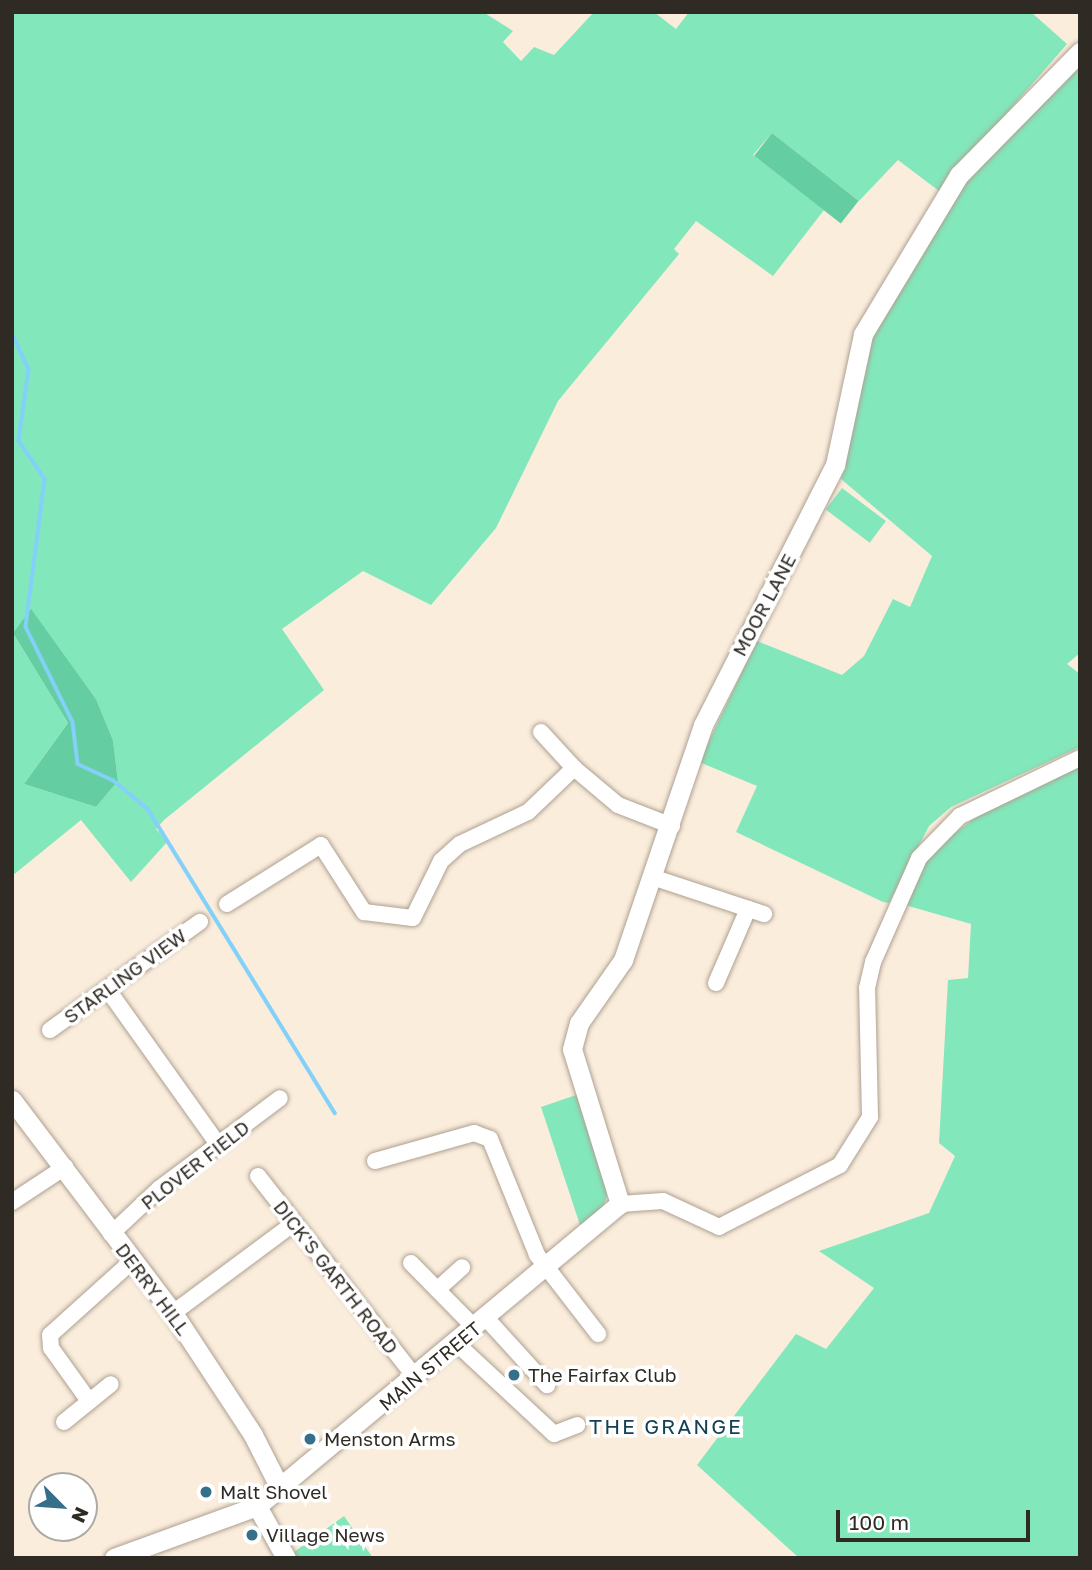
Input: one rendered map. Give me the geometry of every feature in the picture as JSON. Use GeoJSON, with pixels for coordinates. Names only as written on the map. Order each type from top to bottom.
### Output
{"type":"FeatureCollection","features":[{"type":"Feature","properties":{"kind":"street","name":"MOOR LANE"},"geometry":{"type":"LineString","coordinates":[[620,1204],[572,1049],[579,1023],[623,960],[655,878],[703,725],[835,465],[863,334],[959,175],[1080,52]]}},
{"type":"Feature","properties":{"kind":"street"},"geometry":{"type":"LineString","coordinates":[[541,732],[574,768],[618,804],[671,826]]}},
{"type":"Feature","properties":{"kind":"street"},"geometry":{"type":"LineString","coordinates":[[620,1204],[663,1201],[719,1227],[840,1165],[870,1117],[867,988],[873,962],[919,858],[960,816],[1080,758]]}},
{"type":"Feature","properties":{"kind":"street"},"geometry":{"type":"LineString","coordinates":[[227,904],[321,845],[365,912],[413,918],[440,860],[460,844],[528,812],[574,768]]}},
{"type":"Feature","properties":{"kind":"street"},"geometry":{"type":"LineString","coordinates":[[655,878],[756,912],[716,983]]}},
{"type":"Feature","properties":{"kind":"street","name":"STARLING VIEW"},"geometry":{"type":"LineString","coordinates":[[50,1030],[200,922]]}},
{"type":"Feature","properties":{"kind":"street"},"geometry":{"type":"LineString","coordinates":[[108,990],[218,1144]]}},
{"type":"Feature","properties":{"kind":"street","name":"PLOVER FIELD"},"geometry":{"type":"LineString","coordinates":[[111,1234],[218,1144],[280,1098]]}},
{"type":"Feature","properties":{"kind":"street","name":"DERRY HILL"},"geometry":{"type":"LineString","coordinates":[[12,1100],[65,1167],[131,1262],[173,1313],[253,1435],[280,1488]]}},
{"type":"Feature","properties":{"kind":"street"},"geometry":{"type":"LineString","coordinates":[[375,1161],[474,1133],[490,1139],[547,1269],[598,1335]]}},
{"type":"Feature","properties":{"kind":"street"},"geometry":{"type":"LineString","coordinates":[[12,1202],[65,1167]]}},
{"type":"Feature","properties":{"kind":"street","name":"DICK'S GARTH ROAD"},"geometry":{"type":"LineString","coordinates":[[258,1176],[416,1378]]}},
{"type":"Feature","properties":{"kind":"street","name":"MAIN STREET"},"geometry":{"type":"LineString","coordinates":[[114,1558],[257,1506],[416,1378],[620,1204]]}},
{"type":"Feature","properties":{"kind":"street"},"geometry":{"type":"LineString","coordinates":[[173,1313],[293,1224]]}},
{"type":"Feature","properties":{"kind":"street"},"geometry":{"type":"LineString","coordinates":[[89,1401],[51,1348],[50,1335],[131,1262]]}},
{"type":"Feature","properties":{"kind":"street"},"geometry":{"type":"LineString","coordinates":[[411,1263],[547,1385]]}},
{"type":"Feature","properties":{"kind":"street"},"geometry":{"type":"LineString","coordinates":[[439,1288],[462,1267]]}},
{"type":"Feature","properties":{"kind":"street"},"geometry":{"type":"LineString","coordinates":[[456,1343],[554,1434],[578,1425]]}},
{"type":"Feature","properties":{"kind":"street"},"geometry":{"type":"LineString","coordinates":[[64,1422],[111,1384]]}},
{"type":"Feature","properties":{"kind":"street"},"geometry":{"type":"LineString","coordinates":[[257,1506],[286,1558]]}},
{"type":"Feature","properties":{"kind":"green space"},"geometry":{"type":"Polygon","coordinates":[[[12,12],[483,12],[513,31],[503,42],[521,61],[534,47],[554,55],[594,12],[654,12],[676,29],[689,12],[1031,12],[1067,44],[939,191],[898,160],[859,201],[772,133],[753,155],[824,210],[773,276],[696,221],[674,249],[679,254],[558,401],[496,528],[431,605],[363,571],[282,629],[324,690],[164,820],[156,829],[168,841],[131,882],[81,820],[12,876],[12,12]],[[31,610],[13,633],[68,723],[24,784],[96,807],[118,781],[113,740],[96,699],[31,610]]]}},
{"type":"Feature","properties":{"kind":"green space"},"geometry":{"type":"Polygon","coordinates":[[[1080,61],[1080,653],[1067,664],[1080,674],[1080,747],[951,807],[929,826],[889,903],[883,902],[736,832],[757,786],[699,762],[757,641],[842,675],[864,656],[893,599],[910,607],[932,556],[841,479],[868,327],[949,200],[1080,61]]]}},
{"type":"Feature","properties":{"kind":"green space"},"geometry":{"type":"Polygon","coordinates":[[[772,133],[859,201],[841,224],[754,156],[772,133]]]}},
{"type":"Feature","properties":{"kind":"green space"},"geometry":{"type":"Polygon","coordinates":[[[842,488],[886,521],[870,543],[826,510],[842,488]]]}},
{"type":"Feature","properties":{"kind":"green space"},"geometry":{"type":"Polygon","coordinates":[[[31,609],[96,699],[113,740],[118,781],[96,807],[24,784],[68,723],[13,633],[31,609]]]}},
{"type":"Feature","properties":{"kind":"green space"},"geometry":{"type":"Polygon","coordinates":[[[1080,764],[1080,1558],[799,1558],[697,1465],[796,1334],[826,1349],[874,1288],[819,1251],[929,1213],[955,1156],[939,1143],[948,980],[968,978],[971,924],[905,905],[918,872],[937,847],[977,816],[1080,764]]]}},
{"type":"Feature","properties":{"kind":"green space"},"geometry":{"type":"Polygon","coordinates":[[[579,1094],[609,1189],[602,1211],[582,1231],[541,1107],[579,1094]]]}},
{"type":"Feature","properties":{"kind":"green space"},"geometry":{"type":"Polygon","coordinates":[[[344,1516],[373,1558],[297,1558],[294,1552],[344,1516]]]}},
{"type":"Feature","properties":{"kind":"waterway"},"geometry":{"type":"LineString","coordinates":[[12,333],[29,369],[19,441],[45,479],[26,627],[73,722],[78,764],[113,780],[148,809],[335,1113]]}},
{"type":"Feature","properties":{"kind":"place","name":"The Fairfax Club"},"geometry":{"type":"Point","coordinates":[514,1375]}},
{"type":"Feature","properties":{"kind":"place","name":"Menston Arms"},"geometry":{"type":"Point","coordinates":[310,1439]}},
{"type":"Feature","properties":{"kind":"place","name":"Malt Shovel"},"geometry":{"type":"Point","coordinates":[206,1492]}},
{"type":"Feature","properties":{"kind":"place","name":"Village News"},"geometry":{"type":"Point","coordinates":[252,1535]}},
{"type":"Feature","properties":{"kind":"district","name":"THE GRANGE"},"geometry":{"type":"Point","coordinates":[666,1426]}}]}
